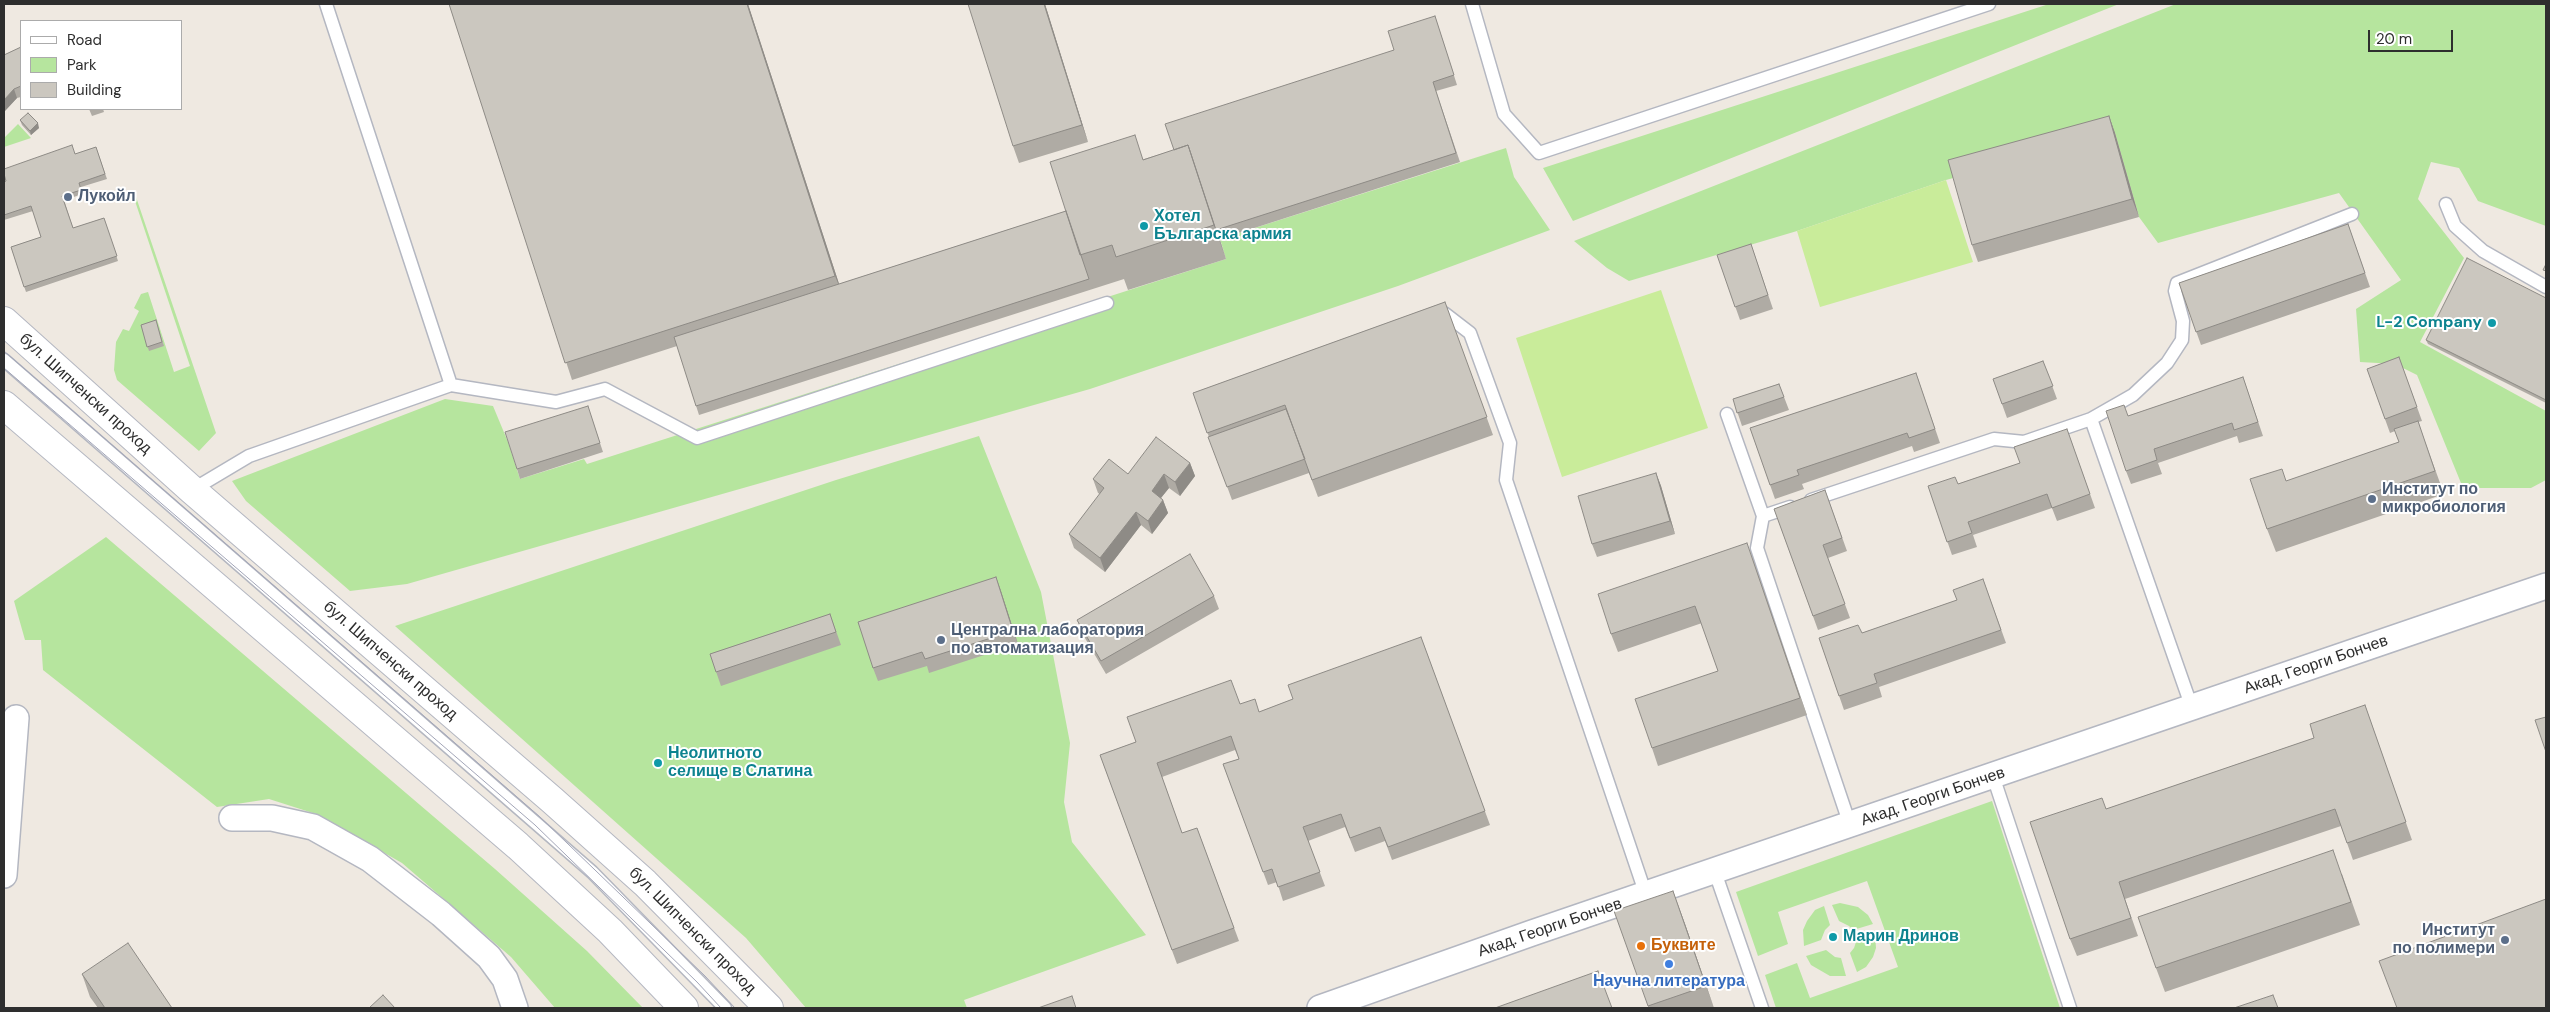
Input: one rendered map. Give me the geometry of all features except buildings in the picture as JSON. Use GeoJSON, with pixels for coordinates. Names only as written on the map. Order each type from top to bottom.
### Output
{"type":"FeatureCollection","features":[{"type":"Feature","properties":{"kind":"main road","name":"бул. Шипченски проход"},"geometry":{"type":"LineString","coordinates":[[4,321],[192,490],[552,800],[645,883],[769,1008]]}},
{"type":"Feature","properties":{"kind":"main road"},"geometry":{"type":"LineString","coordinates":[[4,405],[518,846],[610,931],[684,1008]]}},
{"type":"Feature","properties":{"kind":"street","name":"Акад. Георги Бончев"},"geometry":{"type":"LineString","coordinates":[[1320,1008],[2546,586]]}},
{"type":"Feature","properties":{"kind":"street"},"geometry":{"type":"LineString","coordinates":[[4,875],[16,718]]}},
{"type":"Feature","properties":{"kind":"street"},"geometry":{"type":"LineString","coordinates":[[232,818],[272,818],[313,828],[370,859],[441,914],[489,957],[505,979],[515,1008]]}},
{"type":"Feature","properties":{"kind":"lane"},"geometry":{"type":"LineString","coordinates":[[326,4],[451,385]]}},
{"type":"Feature","properties":{"kind":"lane"},"geometry":{"type":"LineString","coordinates":[[1472,4],[1504,114],[1539,153],[1989,4]]}},
{"type":"Feature","properties":{"kind":"lane"},"geometry":{"type":"LineString","coordinates":[[2446,204],[2455,226],[2483,251],[2546,287]]}},
{"type":"Feature","properties":{"kind":"lane"},"geometry":{"type":"LineString","coordinates":[[1763,516],[1994,439],[2024,442],[2092,419],[2133,395],[2167,363],[2182,340],[2184,321],[2175,291],[2178,283],[2352,214]]}},
{"type":"Feature","properties":{"kind":"lane"},"geometry":{"type":"LineString","coordinates":[[192,490],[249,456],[451,385],[556,402],[605,389],[697,438],[1107,303]]}},
{"type":"Feature","properties":{"kind":"lane"},"geometry":{"type":"LineString","coordinates":[[1426,320],[1444,313],[1470,333],[1510,443],[1506,480],[1646,895]]}},
{"type":"Feature","properties":{"kind":"lane"},"geometry":{"type":"LineString","coordinates":[[4,360],[592,872],[725,1008]]}},
{"type":"Feature","properties":{"kind":"lane"},"geometry":{"type":"LineString","coordinates":[[1727,414],[1763,516],[1757,548],[1850,825]]}},
{"type":"Feature","properties":{"kind":"lane"},"geometry":{"type":"LineString","coordinates":[[2092,419],[2192,708]]}},
{"type":"Feature","properties":{"kind":"lane"},"geometry":{"type":"LineString","coordinates":[[1993,776],[2070,1008]]}},
{"type":"Feature","properties":{"kind":"lane"},"geometry":{"type":"LineString","coordinates":[[1715,872],[1762,1008]]}},
{"type":"Feature","properties":{"kind":"green space"},"geometry":{"type":"Polygon","coordinates":[[[2049,4],[2119,4],[1573,221],[1543,168],[2049,4]]]}},
{"type":"Feature","properties":{"kind":"green space"},"geometry":{"type":"Polygon","coordinates":[[[2176,4],[2546,4],[2546,226],[2478,201],[2459,168],[2431,162],[2418,199],[2464,258],[2420,342],[2546,411],[2546,480],[2531,488],[2463,488],[2417,375],[2395,364],[2360,362],[2356,309],[2401,280],[2339,193],[2158,243],[2139,217],[2115,133],[1946,180],[1797,231],[1629,281],[1607,268],[1574,241],[2176,4]]]}},
{"type":"Feature","properties":{"kind":"green space"},"geometry":{"type":"Polygon","coordinates":[[[18,124],[31,138],[4,147],[4,138],[18,124]]]}},
{"type":"Feature","properties":{"kind":"green space"},"geometry":{"type":"Polygon","coordinates":[[[1506,148],[1514,177],[1550,230],[1398,286],[1090,389],[407,584],[350,591],[246,501],[232,481],[445,399],[493,406],[508,442],[520,479],[584,459],[587,464],[1226,259],[1220,239],[1506,148]]]}},
{"type":"Feature","properties":{"kind":"green space"},"geometry":{"type":"Polygon","coordinates":[[[1946,180],[1973,262],[1820,307],[1797,231],[1946,180]]]}},
{"type":"Feature","properties":{"kind":"green space"},"geometry":{"type":"Polygon","coordinates":[[[134,191],[216,433],[199,451],[117,380],[114,370],[116,342],[123,329],[129,331],[139,311],[134,308],[141,294],[148,292],[174,372],[190,366],[132,192],[134,191]]]}},
{"type":"Feature","properties":{"kind":"green space"},"geometry":{"type":"Polygon","coordinates":[[[1661,290],[1708,428],[1562,477],[1516,338],[1661,290]]]}},
{"type":"Feature","properties":{"kind":"green space"},"geometry":{"type":"Polygon","coordinates":[[[979,436],[1041,592],[1070,743],[1064,802],[1072,842],[1146,935],[964,1000],[967,1008],[806,1008],[746,938],[395,626],[836,480],[979,436]]]}},
{"type":"Feature","properties":{"kind":"green space"},"geometry":{"type":"Polygon","coordinates":[[[106,537],[495,869],[587,951],[643,1008],[555,1008],[511,957],[402,863],[316,814],[269,799],[217,807],[43,670],[41,640],[25,640],[14,601],[106,537]]]}},
{"type":"Feature","properties":{"kind":"green space"},"geometry":{"type":"Polygon","coordinates":[[[1992,801],[2060,1008],[1776,1008],[1765,975],[1797,963],[1810,998],[1898,967],[1867,881],[1778,912],[1788,944],[1758,956],[1736,892],[1992,801]]]}},
{"type":"Feature","properties":{"kind":"green space"},"geometry":{"type":"Polygon","coordinates":[[[1840,903],[1858,907],[1868,915],[1873,924],[1853,930],[1839,921],[1832,905],[1840,903]]]}},
{"type":"Feature","properties":{"kind":"green space"},"geometry":{"type":"Polygon","coordinates":[[[1824,906],[1830,925],[1825,930],[1821,940],[1804,946],[1803,930],[1807,921],[1815,910],[1824,906]]]}},
{"type":"Feature","properties":{"kind":"green space"},"geometry":{"type":"Polygon","coordinates":[[[1875,934],[1876,948],[1873,957],[1866,967],[1857,972],[1850,953],[1857,939],[1875,934]]]}},
{"type":"Feature","properties":{"kind":"green space"},"geometry":{"type":"Polygon","coordinates":[[[1826,950],[1835,957],[1841,958],[1846,976],[1830,976],[1811,965],[1806,956],[1826,950]]]}},
{"type":"Feature","properties":{"kind":"tram line"},"geometry":{"type":"LineString","coordinates":[[4,351],[540,817],[705,976],[735,1008]]}},
{"type":"Feature","properties":{"kind":"tram line"},"geometry":{"type":"LineString","coordinates":[[4,368],[535,825],[697,982],[721,1008]]}},
{"type":"Feature","properties":{"kind":"place","name":"Лукойл"},"geometry":{"type":"Point","coordinates":[68,197]}},
{"type":"Feature","properties":{"kind":"place","name":"Хотел Българска армия"},"geometry":{"type":"Point","coordinates":[1144,226]}},
{"type":"Feature","properties":{"kind":"place","name":"L-2 Company"},"geometry":{"type":"Point","coordinates":[2492,323]}},
{"type":"Feature","properties":{"kind":"place","name":"Институт по микробиология"},"geometry":{"type":"Point","coordinates":[2372,499]}},
{"type":"Feature","properties":{"kind":"place","name":"Централна лаборатория по автоматизация"},"geometry":{"type":"Point","coordinates":[941,640]}},
{"type":"Feature","properties":{"kind":"place","name":"Неолитното селище в Слатина"},"geometry":{"type":"Point","coordinates":[658,763]}},
{"type":"Feature","properties":{"kind":"place","name":"Марин Дринов"},"geometry":{"type":"Point","coordinates":[1833,937]}},
{"type":"Feature","properties":{"kind":"place","name":"Институт по полимери"},"geometry":{"type":"Point","coordinates":[2505,940]}},
{"type":"Feature","properties":{"kind":"place","name":"Буквите"},"geometry":{"type":"Point","coordinates":[1641,946]}},
{"type":"Feature","properties":{"kind":"place","name":"Научна литература"},"geometry":{"type":"Point","coordinates":[1669,964]}}]}
